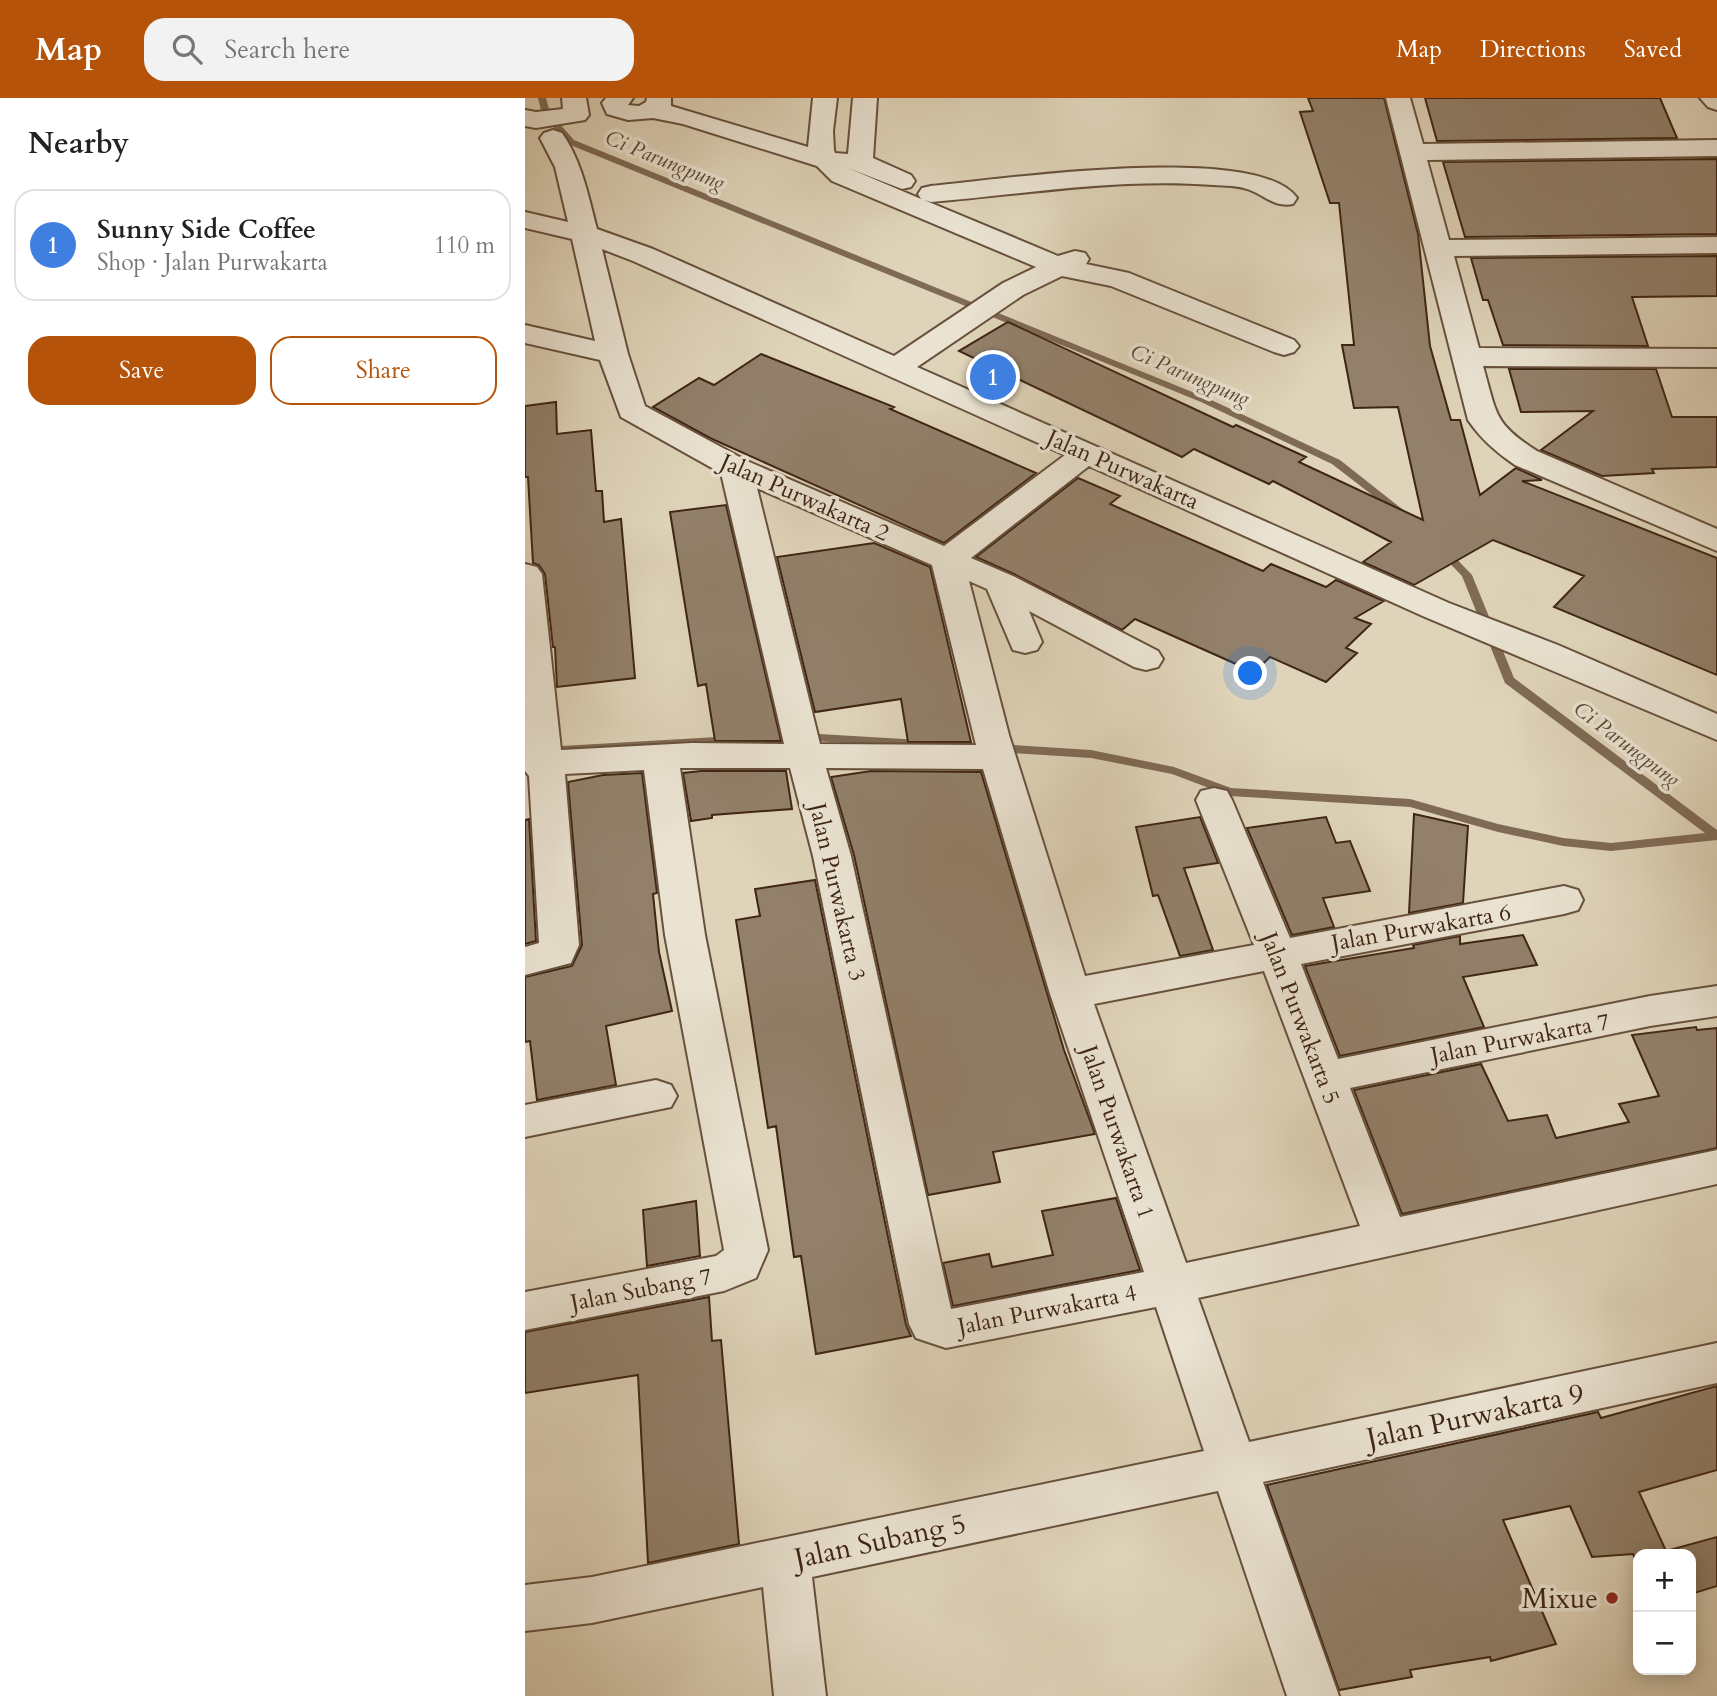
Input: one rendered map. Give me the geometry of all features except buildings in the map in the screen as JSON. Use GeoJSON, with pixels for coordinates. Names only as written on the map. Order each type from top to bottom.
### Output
{"type":"FeatureCollection","features":[{"type":"Feature","properties":{"kind":"street"},"geometry":{"type":"LineString","coordinates":[[621,98],[615,103],[616,109],[626,113],[656,104],[726,118],[823,160],[841,176],[1119,279],[1284,346]]}},
{"type":"Feature","properties":{"kind":"street"},"geometry":{"type":"LineString","coordinates":[[823,160],[820,142],[825,98]]}},
{"type":"Feature","properties":{"kind":"street"},"geometry":{"type":"LineString","coordinates":[[860,162],[865,98]]}},
{"type":"Feature","properties":{"kind":"street"},"geometry":{"type":"LineString","coordinates":[[1398,98],[1440,248],[1465,357],[1483,420],[1511,449],[1717,541]]}},
{"type":"Feature","properties":{"kind":"street"},"geometry":{"type":"LineString","coordinates":[[1712,98],[1717,102]]}},
{"type":"Feature","properties":{"kind":"street"},"geometry":{"type":"LineString","coordinates":[[540,125],[575,107]]}},
{"type":"Feature","properties":{"kind":"street","name":"Jalan Purwakarta 2"},"geometry":{"type":"LineString","coordinates":[[540,125],[568,167],[582,233],[630,409],[736,468],[1001,583],[1146,659]]}},
{"type":"Feature","properties":{"kind":"street"},"geometry":{"type":"LineString","coordinates":[[1413,152],[1717,148]]}},
{"type":"Feature","properties":{"kind":"street"},"geometry":{"type":"LineString","coordinates":[[823,160],[860,162],[998,222],[1064,258]]}},
{"type":"Feature","properties":{"kind":"street"},"geometry":{"type":"LineString","coordinates":[[931,194],[1142,175],[1185,175],[1239,179],[1259,184],[1284,198]]}},
{"type":"Feature","properties":{"kind":"street"},"geometry":{"type":"LineString","coordinates":[[998,222],[1045,184]]}},
{"type":"Feature","properties":{"kind":"street","name":"Jalan Purwakarta"},"geometry":{"type":"LineString","coordinates":[[525,220],[582,233],[643,255],[1437,610],[1546,653],[1717,728]]}},
{"type":"Feature","properties":{"kind":"street"},"geometry":{"type":"LineString","coordinates":[[1440,248],[1717,245]]}},
{"type":"Feature","properties":{"kind":"street"},"geometry":{"type":"LineString","coordinates":[[895,368],[1064,258]]}},
{"type":"Feature","properties":{"kind":"street"},"geometry":{"type":"LineString","coordinates":[[525,334],[613,354]]}},
{"type":"Feature","properties":{"kind":"street"},"geometry":{"type":"LineString","coordinates":[[1465,357],[1717,358]]}},
{"type":"Feature","properties":{"kind":"street"},"geometry":{"type":"LineString","coordinates":[[947,560],[1087,453]]}},
{"type":"Feature","properties":{"kind":"street","name":"Jalan Purwakarta 3"},"geometry":{"type":"LineString","coordinates":[[736,468],[832,856],[930,1318]]}},
{"type":"Feature","properties":{"kind":"street","name":"Jalan Purwakarta 1"},"geometry":{"type":"LineString","coordinates":[[947,560],[995,748],[1070,994],[1314,1696]]}},
{"type":"Feature","properties":{"kind":"street"},"geometry":{"type":"LineString","coordinates":[[525,574],[538,754],[542,953]]}},
{"type":"Feature","properties":{"kind":"street"},"geometry":{"type":"LineString","coordinates":[[1001,583],[1025,642]]}},
{"type":"Feature","properties":{"kind":"street"},"geometry":{"type":"LineString","coordinates":[[538,754],[660,757],[802,743],[995,748]]}},
{"type":"Feature","properties":{"kind":"street","name":"Jalan Subang 7"},"geometry":{"type":"LineString","coordinates":[[525,1311],[724,1273],[740,1265],[746,1250],[685,935],[660,757]]}},
{"type":"Feature","properties":{"kind":"street","name":"Jalan Purwakarta 5"},"geometry":{"type":"LineString","coordinates":[[1214,800],[1277,953],[1386,1237]]}},
{"type":"Feature","properties":{"kind":"street","name":"Jalan Purwakarta 6"},"geometry":{"type":"LineString","coordinates":[[1277,953],[1565,900]]}},
{"type":"Feature","properties":{"kind":"street"},"geometry":{"type":"LineString","coordinates":[[1070,994],[1277,953]]}},
{"type":"Feature","properties":{"kind":"street","name":"Jalan Purwakarta 7"},"geometry":{"type":"LineString","coordinates":[[1323,1078],[1650,1011],[1717,1002]]}},
{"type":"Feature","properties":{"kind":"street"},"geometry":{"type":"LineString","coordinates":[[525,1121],[656,1096]]}},
{"type":"Feature","properties":{"kind":"street","name":"Jalan Purwakarta 4"},"geometry":{"type":"LineString","coordinates":[[930,1318],[935,1327],[946,1329],[1171,1285],[1717,1167]]}},
{"type":"Feature","properties":{"kind":"street","name":"Jalan Purwakarta 9"},"geometry":{"type":"LineString","coordinates":[[1234,1466],[1717,1363]]}},
{"type":"Feature","properties":{"kind":"street","name":"Jalan Subang 5"},"geometry":{"type":"LineString","coordinates":[[525,1608],[592,1600],[1234,1466]]}},
{"type":"Feature","properties":{"kind":"street"},"geometry":{"type":"LineString","coordinates":[[785,1560],[800,1696]]}},
{"type":"Feature","properties":{"kind":"waterway","name":"Ci Parungpung"},"geometry":{"type":"LineString","coordinates":[[542,98],[546,114],[571,142],[1204,400],[1336,462],[1411,520]]}},
{"type":"Feature","properties":{"kind":"waterway"},"geometry":{"type":"LineString","coordinates":[[997,748],[1091,754],[1174,771],[1230,792],[1410,803],[1498,828],[1563,842],[1611,847],[1717,836],[1509,680],[1467,575],[1444,552]]}},
{"type":"Feature","properties":{"kind":"waterway"},"geometry":{"type":"LineString","coordinates":[[802,737],[955,746]]}},
{"type":"Feature","properties":{"kind":"waterway"},"geometry":{"type":"LineString","coordinates":[[525,747],[544,751],[734,740]]}},
{"type":"Feature","properties":{"kind":"place","name":"Sunny Side Coffee"},"geometry":{"type":"Point","coordinates":[993,377]}},
{"type":"Feature","properties":{"kind":"place","name":"Mixue"},"geometry":{"type":"Point","coordinates":[1612,1598]}}]}
